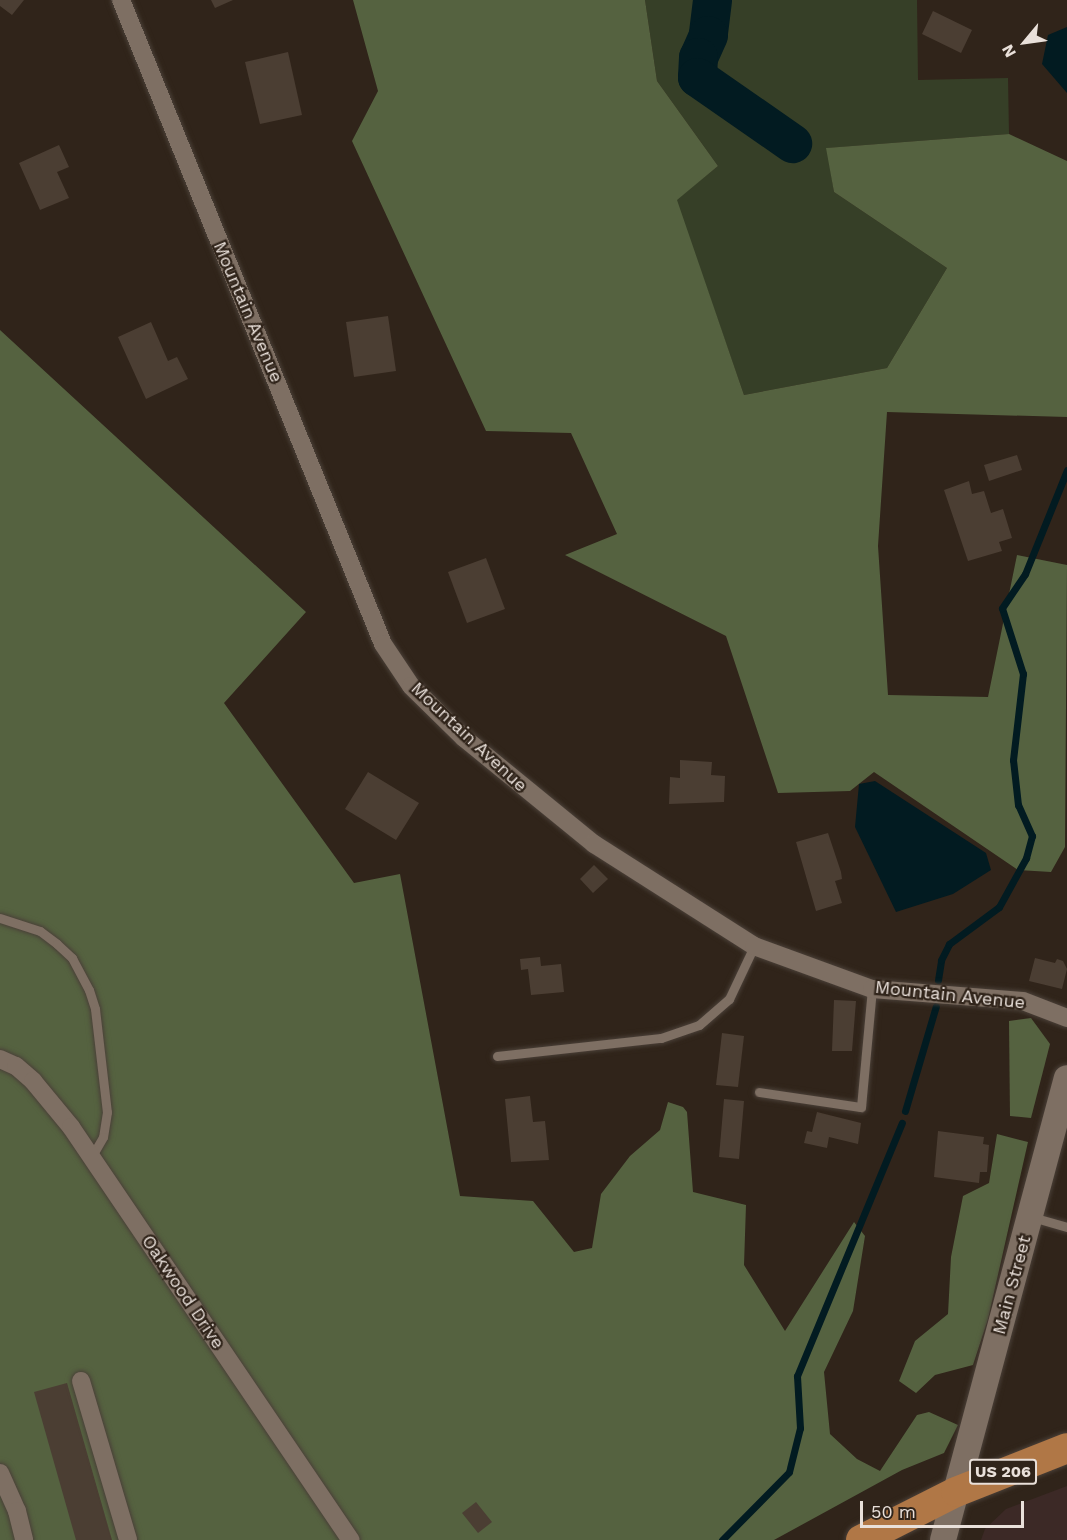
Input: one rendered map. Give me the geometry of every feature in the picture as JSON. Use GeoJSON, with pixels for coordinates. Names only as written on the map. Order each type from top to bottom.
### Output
{"type":"FeatureCollection","features":[{"type":"Feature","properties":{"kind":"highway","name":"US 206"},"geometry":{"type":"LineString","coordinates":[[861,1540],[956,1492],[1067,1448]]}},
{"type":"Feature","properties":{"kind":"main road","name":"Main Street"},"geometry":{"type":"LineString","coordinates":[[943,1540],[1067,1078]]}},
{"type":"Feature","properties":{"kind":"street","name":"Mountain Avenue"},"geometry":{"type":"LineString","coordinates":[[121,0],[383,644],[402,672],[464,738],[537,801],[594,844],[754,946],[872,989],[1023,1001],[1067,1018]]}},
{"type":"Feature","properties":{"kind":"street","name":"Oakwood Drive"},"geometry":{"type":"LineString","coordinates":[[0,1059],[16,1066],[49,1098],[92,1156],[351,1540]]}},
{"type":"Feature","properties":{"kind":"street"},"geometry":{"type":"LineString","coordinates":[[81,1381],[128,1540]]}},
{"type":"Feature","properties":{"kind":"street"},"geometry":{"type":"LineString","coordinates":[[0,1473],[17,1511],[24,1540]]}},
{"type":"Feature","properties":{"kind":"lane"},"geometry":{"type":"LineString","coordinates":[[0,918],[40,931],[57,944],[72,958],[89,990],[95,1009],[107,1112],[103,1137],[92,1156]]}},
{"type":"Feature","properties":{"kind":"lane"},"geometry":{"type":"LineString","coordinates":[[497,1056],[662,1038],[699,1024],[729,999],[754,946]]}},
{"type":"Feature","properties":{"kind":"lane"},"geometry":{"type":"LineString","coordinates":[[759,1092],[861,1107],[872,989]]}},
{"type":"Feature","properties":{"kind":"lane"},"geometry":{"type":"LineString","coordinates":[[1030,1216],[1067,1227]]}},
{"type":"Feature","properties":{"kind":"shaded area"},"geometry":{"type":"Polygon","coordinates":[[[1067,1486],[1067,1540],[981,1540],[985,1529],[1006,1509],[1067,1486]]]}},
{"type":"Feature","properties":{"kind":"green space"},"geometry":{"type":"Polygon","coordinates":[[[353,0],[645,0],[657,81],[718,166],[677,200],[744,395],[887,368],[947,268],[834,192],[826,148],[1009,134],[1067,161],[1067,417],[887,412],[878,546],[888,695],[988,697],[1017,555],[1067,565],[1065,847],[1051,872],[1018,870],[874,772],[850,791],[778,793],[726,636],[565,555],[617,534],[571,433],[486,431],[352,141],[378,91],[353,0]]]}},
{"type":"Feature","properties":{"kind":"green space"},"geometry":{"type":"Polygon","coordinates":[[[645,0],[917,0],[918,80],[1008,78],[1009,134],[827,148],[834,192],[947,268],[887,368],[744,395],[676,200],[718,166],[657,81],[645,0]]]}},
{"type":"Feature","properties":{"kind":"green space"},"geometry":{"type":"Polygon","coordinates":[[[0,330],[306,612],[224,703],[354,883],[400,874],[460,1196],[533,1201],[574,1252],[592,1248],[601,1194],[630,1156],[660,1130],[668,1102],[683,1107],[687,1112],[693,1192],[746,1205],[744,1265],[785,1331],[854,1222],[865,1236],[853,1311],[824,1372],[830,1434],[857,1459],[880,1471],[917,1415],[929,1412],[958,1425],[944,1453],[902,1470],[774,1540],[0,1540],[0,330]]]}},
{"type":"Feature","properties":{"kind":"green space"},"geometry":{"type":"Polygon","coordinates":[[[1031,1018],[1050,1044],[1031,1118],[1010,1116],[1009,1021],[1031,1018]]]}},
{"type":"Feature","properties":{"kind":"green space"},"geometry":{"type":"Polygon","coordinates":[[[997,1134],[1028,1142],[988,1319],[973,1365],[935,1375],[916,1393],[899,1381],[915,1341],[948,1314],[951,1257],[963,1196],[989,1183],[997,1134]]]}},
{"type":"Feature","properties":{"kind":"water"},"geometry":{"type":"Polygon","coordinates":[[[1067,27],[1067,93],[1042,64],[1048,35],[1067,27]]]}},
{"type":"Feature","properties":{"kind":"water"},"geometry":{"type":"Polygon","coordinates":[[[875,781],[986,853],[991,870],[953,894],[896,912],[855,827],[859,784],[875,781]]]}},
{"type":"Feature","properties":{"kind":"building"},"geometry":{"type":"Polygon","coordinates":[[[0,0],[24,0],[12,15],[0,6],[0,0]]]}},
{"type":"Feature","properties":{"kind":"building"},"geometry":{"type":"Polygon","coordinates":[[[211,0],[233,0],[215,8],[211,0]]]}},
{"type":"Feature","properties":{"kind":"building"},"geometry":{"type":"Polygon","coordinates":[[[933,11],[972,30],[961,53],[922,34],[933,11]]]}},
{"type":"Feature","properties":{"kind":"building"},"geometry":{"type":"Polygon","coordinates":[[[288,52],[302,115],[260,124],[245,62],[288,52]]]}},
{"type":"Feature","properties":{"kind":"building"},"geometry":{"type":"Polygon","coordinates":[[[59,145],[69,167],[57,172],[69,198],[40,210],[19,163],[59,145]]]}},
{"type":"Feature","properties":{"kind":"building"},"geometry":{"type":"Polygon","coordinates":[[[388,316],[396,371],[354,377],[346,322],[388,316]]]}},
{"type":"Feature","properties":{"kind":"building"},"geometry":{"type":"Polygon","coordinates":[[[151,322],[168,361],[177,357],[188,379],[146,399],[118,337],[151,322]]]}},
{"type":"Feature","properties":{"kind":"building"},"geometry":{"type":"Polygon","coordinates":[[[1017,455],[1022,470],[989,481],[984,465],[1017,455]]]}},
{"type":"Feature","properties":{"kind":"building"},"geometry":{"type":"Polygon","coordinates":[[[969,481],[972,494],[984,491],[991,513],[1003,509],[1012,538],[999,542],[1002,551],[968,561],[944,490],[969,481]]]}},
{"type":"Feature","properties":{"kind":"building"},"geometry":{"type":"Polygon","coordinates":[[[486,558],[505,609],[467,623],[448,572],[486,558]]]}},
{"type":"Feature","properties":{"kind":"building"},"geometry":{"type":"Polygon","coordinates":[[[680,760],[712,762],[711,775],[725,776],[724,802],[669,804],[670,777],[680,778],[680,760]]]}},
{"type":"Feature","properties":{"kind":"building"},"geometry":{"type":"Polygon","coordinates":[[[368,772],[419,803],[396,840],[345,809],[368,772]]]}},
{"type":"Feature","properties":{"kind":"building"},"geometry":{"type":"Polygon","coordinates":[[[828,833],[841,872],[842,879],[835,881],[842,903],[816,911],[796,842],[828,833]]]}},
{"type":"Feature","properties":{"kind":"building"},"geometry":{"type":"Polygon","coordinates":[[[594,865],[608,879],[593,893],[580,879],[594,865]]]}},
{"type":"Feature","properties":{"kind":"building"},"geometry":{"type":"Polygon","coordinates":[[[540,957],[541,966],[561,964],[564,992],[531,995],[528,969],[521,970],[520,959],[540,957]]]}},
{"type":"Feature","properties":{"kind":"building"},"geometry":{"type":"Polygon","coordinates":[[[1035,958],[1055,963],[1057,959],[1063,961],[1067,969],[1062,989],[1029,981],[1035,958]]]}},
{"type":"Feature","properties":{"kind":"building"},"geometry":{"type":"Polygon","coordinates":[[[834,1000],[856,1001],[852,1051],[832,1051],[834,1000]]]}},
{"type":"Feature","properties":{"kind":"building"},"geometry":{"type":"Polygon","coordinates":[[[722,1033],[744,1036],[738,1087],[716,1085],[722,1033]]]}},
{"type":"Feature","properties":{"kind":"building"},"geometry":{"type":"Polygon","coordinates":[[[530,1096],[533,1122],[545,1121],[549,1160],[511,1162],[505,1099],[530,1096]]]}},
{"type":"Feature","properties":{"kind":"building"},"geometry":{"type":"Polygon","coordinates":[[[724,1099],[744,1101],[739,1159],[719,1157],[724,1099]]]}},
{"type":"Feature","properties":{"kind":"building"},"geometry":{"type":"Polygon","coordinates":[[[817,1112],[861,1123],[858,1144],[829,1137],[827,1148],[804,1143],[807,1131],[812,1132],[817,1112]]]}},
{"type":"Feature","properties":{"kind":"building"},"geometry":{"type":"Polygon","coordinates":[[[938,1131],[984,1137],[983,1144],[989,1145],[987,1172],[980,1172],[979,1183],[934,1177],[938,1131]]]}},
{"type":"Feature","properties":{"kind":"building"},"geometry":{"type":"Polygon","coordinates":[[[67,1383],[112,1540],[76,1540],[34,1392],[67,1383]]]}},
{"type":"Feature","properties":{"kind":"building"},"geometry":{"type":"Polygon","coordinates":[[[476,1502],[492,1522],[478,1533],[462,1513],[476,1502]]]}},
{"type":"Feature","properties":{"kind":"waterway"},"geometry":{"type":"LineString","coordinates":[[712,0],[708,35],[698,57],[697,77],[792,143]]}},
{"type":"Feature","properties":{"kind":"waterway"},"geometry":{"type":"LineString","coordinates":[[938,980],[941,960],[949,944],[999,907],[1026,858],[1032,836],[1018,805],[1013,760],[1023,674],[1002,608],[1025,574],[1067,470]]}},
{"type":"Feature","properties":{"kind":"waterway"},"geometry":{"type":"LineString","coordinates":[[905,1111],[936,1006]]}},
{"type":"Feature","properties":{"kind":"waterway"},"geometry":{"type":"LineString","coordinates":[[722,1540],[789,1472],[800,1428],[797,1376],[902,1123]]}}]}
